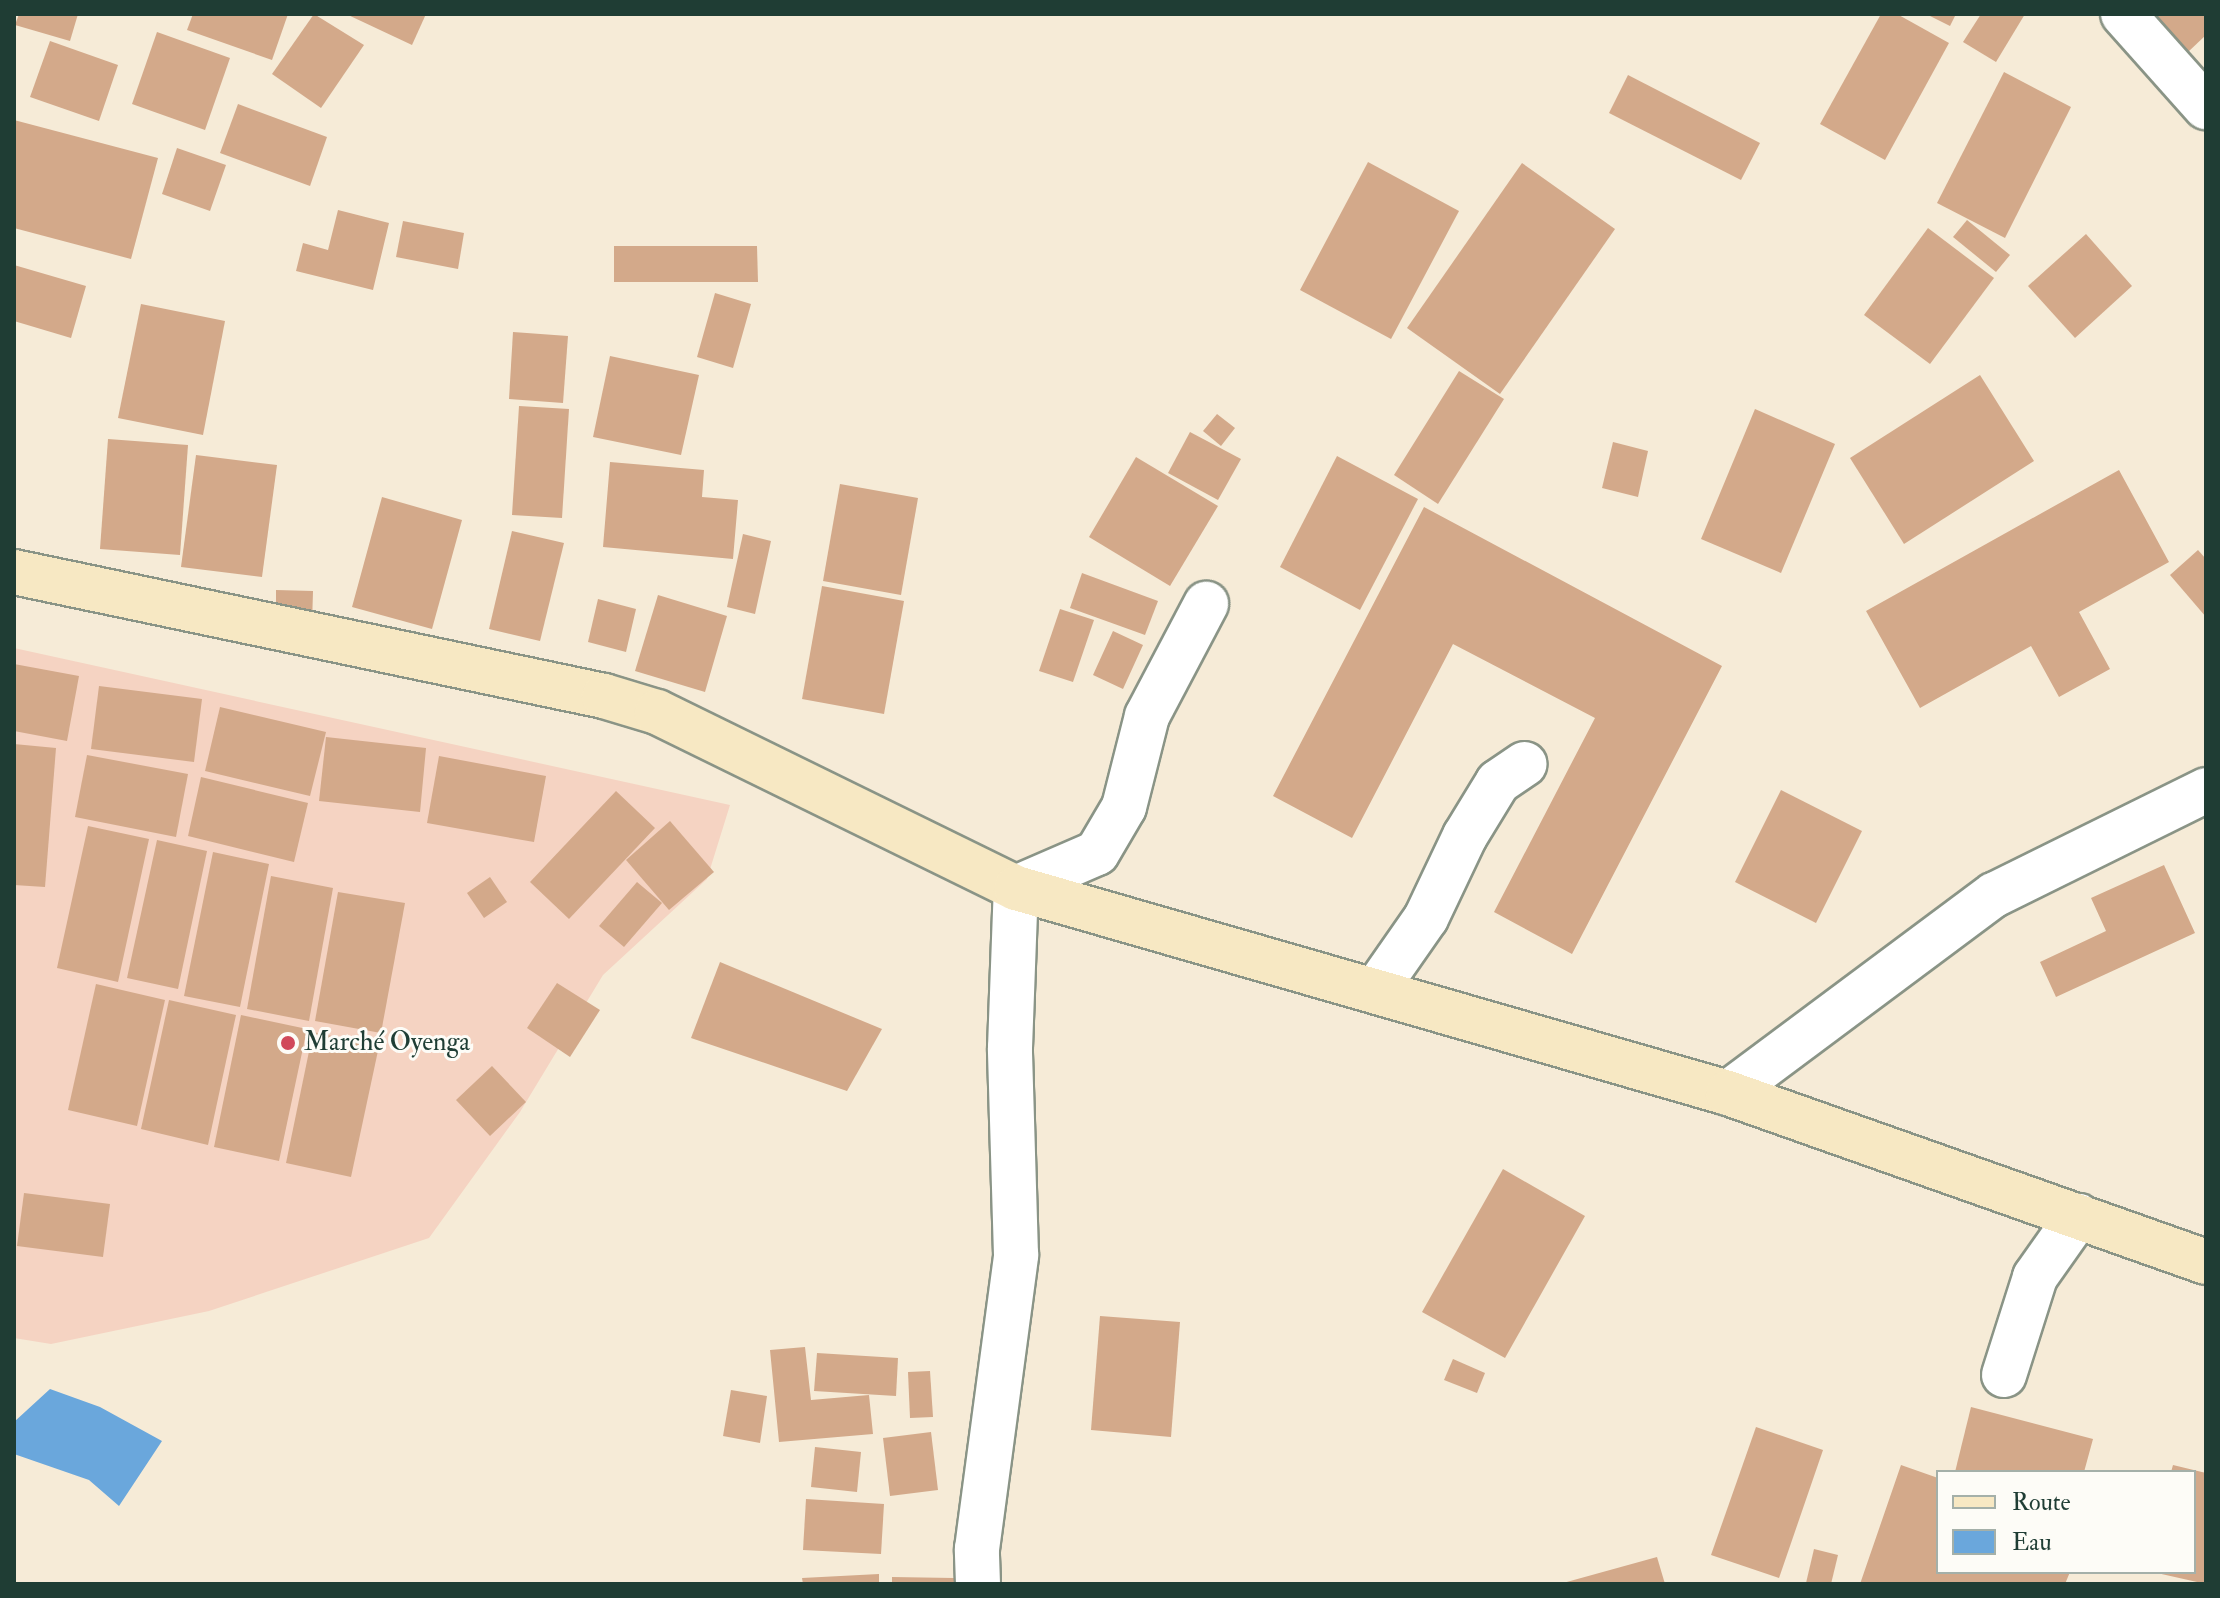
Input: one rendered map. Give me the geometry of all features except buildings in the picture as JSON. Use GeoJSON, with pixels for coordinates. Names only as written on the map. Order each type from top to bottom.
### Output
{"type":"FeatureCollection","features":[{"type":"Feature","properties":{"kind":"main road"},"geometry":{"type":"LineString","coordinates":[[14,572],[604,696],[657,712],[1016,888],[1728,1093],[2206,1262]]}},
{"type":"Feature","properties":{"kind":"street"},"geometry":{"type":"LineString","coordinates":[[2123,14],[2206,107]]}},
{"type":"Feature","properties":{"kind":"street"},"geometry":{"type":"LineString","coordinates":[[978,1584],[977,1549],[1016,1255],[1010,1048],[1016,888],[1097,853],[1124,807],[1147,716],[1206,604]]}},
{"type":"Feature","properties":{"kind":"street"},"geometry":{"type":"LineString","coordinates":[[1375,991],[1426,918],[1465,836],[1498,782],[1525,764]]}},
{"type":"Feature","properties":{"kind":"street"},"geometry":{"type":"LineString","coordinates":[[1728,1093],[1994,895],[2206,790]]}},
{"type":"Feature","properties":{"kind":"street"},"geometry":{"type":"LineString","coordinates":[[2004,1375],[2035,1277],[2078,1216]]}},
{"type":"Feature","properties":{"kind":"shaded area","name":"Marché Oyenga"},"geometry":{"type":"Polygon","coordinates":[[[14,648],[730,805],[707,879],[603,975],[520,1112],[429,1238],[209,1311],[51,1344],[14,1338],[14,648]]]}},
{"type":"Feature","properties":{"kind":"water"},"geometry":{"type":"Polygon","coordinates":[[[50,1389],[100,1407],[162,1441],[119,1506],[89,1480],[14,1454],[14,1422],[50,1389]]]}},
{"type":"Feature","properties":{"kind":"place","name":"Marché Oyenga"},"geometry":{"type":"Point","coordinates":[288,1043]}}]}
